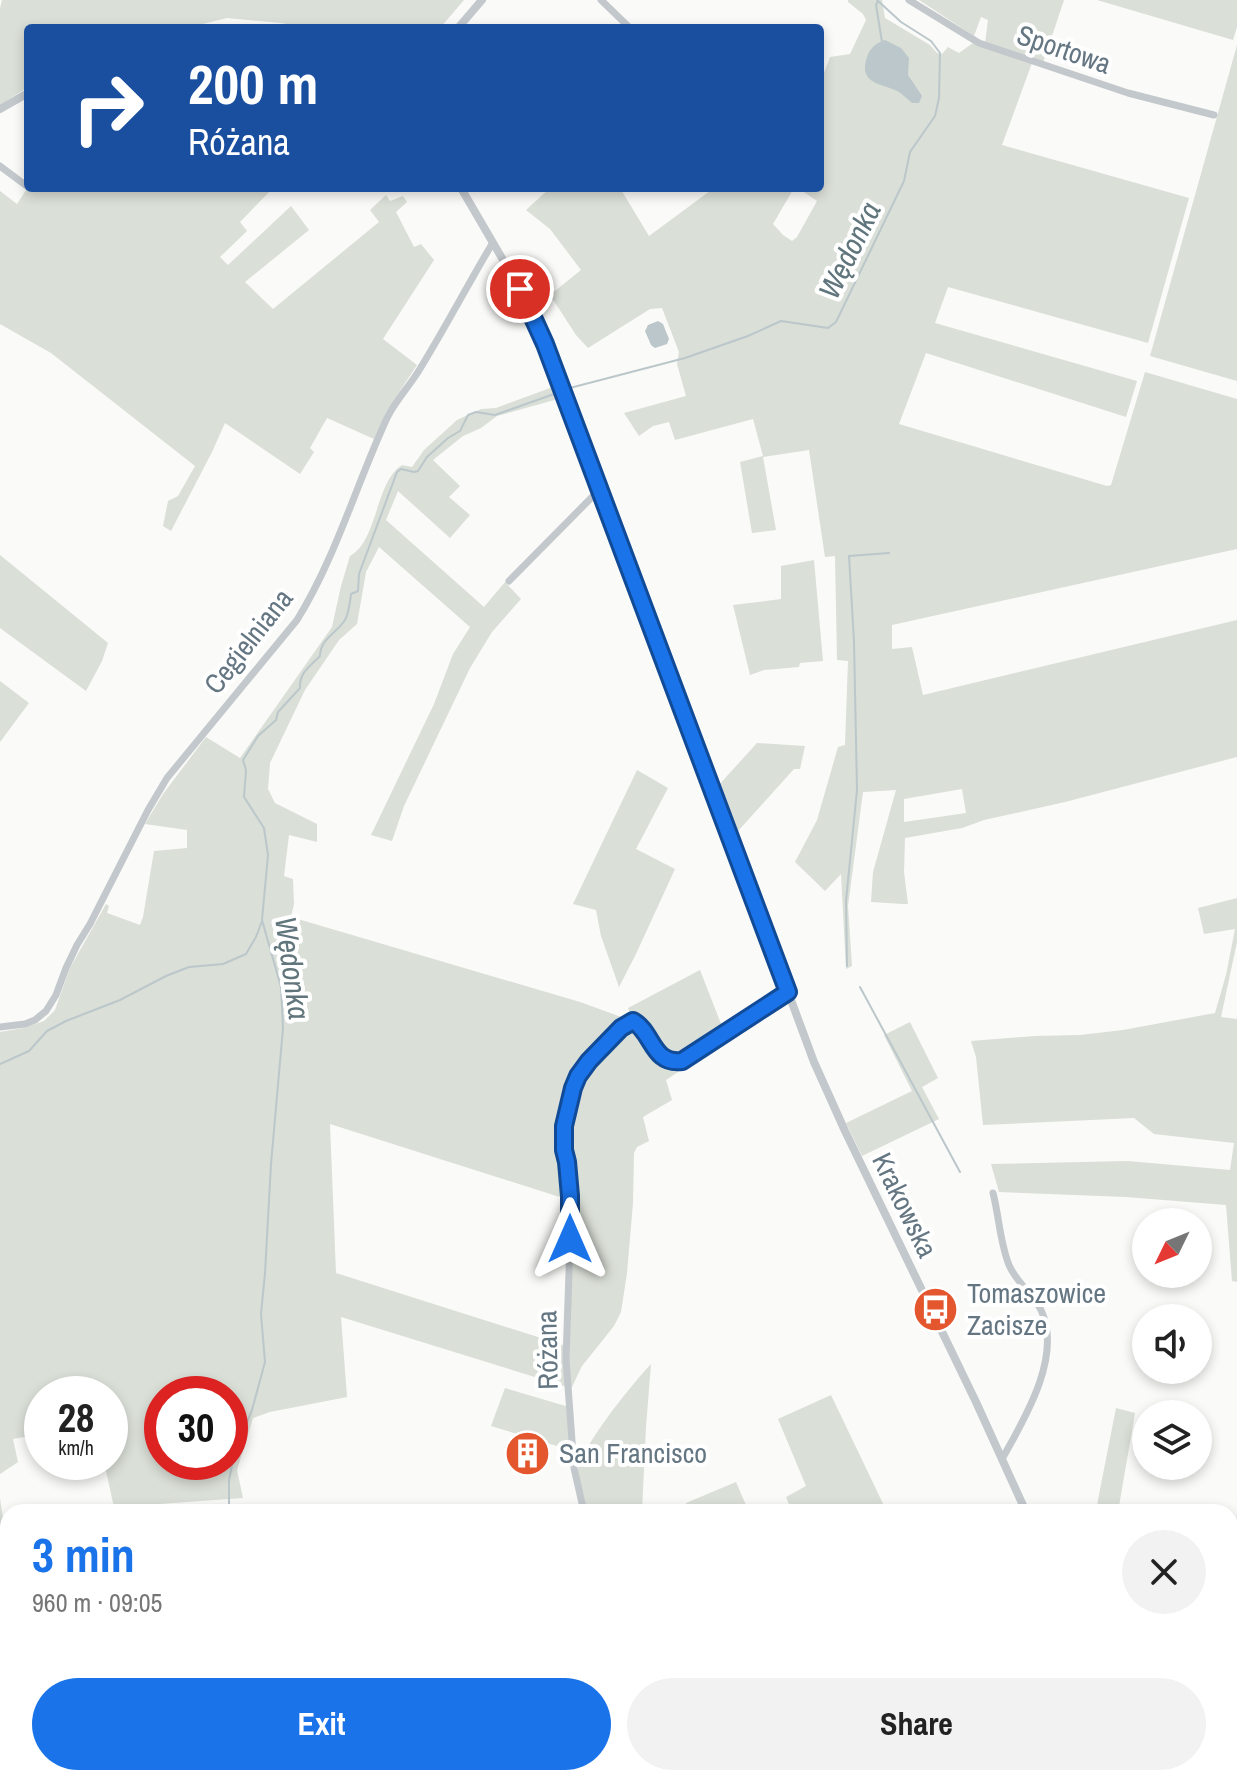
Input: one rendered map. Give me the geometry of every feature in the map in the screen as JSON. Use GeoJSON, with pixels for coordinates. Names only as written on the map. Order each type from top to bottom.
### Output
{"type":"FeatureCollection","features":[{"type":"Feature","properties":{"kind":"street"},"geometry":{"type":"LineString","coordinates":[[461,24],[482,0]]}},
{"type":"Feature","properties":{"kind":"street"},"geometry":{"type":"LineString","coordinates":[[601,0],[626,24]]}},
{"type":"Feature","properties":{"kind":"street","name":"Sportowa"},"geometry":{"type":"LineString","coordinates":[[909,0],[979,43],[1128,93],[1214,115]]}},
{"type":"Feature","properties":{"kind":"street"},"geometry":{"type":"LineString","coordinates":[[0,109],[24,95]]}},
{"type":"Feature","properties":{"kind":"street"},"geometry":{"type":"LineString","coordinates":[[0,166],[24,184]]}},
{"type":"Feature","properties":{"kind":"street","name":"Krakowska"},"geometry":{"type":"LineString","coordinates":[[463,192],[535,319],[827,1095],[1022,1504]]}},
{"type":"Feature","properties":{"kind":"street","name":"Cegielniana"},"geometry":{"type":"LineString","coordinates":[[0,1027],[25,1024],[46,1011],[77,945],[167,778],[304,609],[333,552],[388,415],[417,374],[492,244]]}},
{"type":"Feature","properties":{"kind":"street"},"geometry":{"type":"LineString","coordinates":[[509,581],[599,490]]}},
{"type":"Feature","properties":{"kind":"street","name":"Różana"},"geometry":{"type":"LineString","coordinates":[[582,1504],[574,1468],[566,1350],[571,1215],[564,1126],[573,1088],[589,1061],[621,1028],[633,1021],[666,1060],[682,1061],[788,992]]}},
{"type":"Feature","properties":{"kind":"street"},"geometry":{"type":"LineString","coordinates":[[993,1193],[1009,1266],[1040,1308],[1048,1341],[1035,1395],[1002,1459]]}},
{"type":"Feature","properties":{"kind":"shaded area"},"geometry":{"type":"Polygon","coordinates":[[[2,0],[464,0],[443,24],[286,24],[227,18],[203,24],[24,24],[24,90],[0,105],[2,0]]]}},
{"type":"Feature","properties":{"kind":"shaded area"},"geometry":{"type":"Polygon","coordinates":[[[848,0],[882,0],[885,18],[930,45],[937,53],[942,54],[948,47],[959,53],[973,43],[1032,63],[1002,145],[1189,198],[1148,343],[948,287],[935,323],[1137,381],[1126,417],[926,353],[899,424],[1107,486],[1111,485],[1145,372],[1237,399],[1237,549],[892,625],[892,649],[912,647],[923,695],[1237,620],[1237,757],[962,828],[905,838],[904,872],[908,904],[871,902],[873,872],[896,790],[863,792],[848,906],[852,966],[846,969],[841,874],[825,891],[795,862],[817,820],[838,747],[845,745],[848,661],[837,660],[835,556],[825,557],[809,450],[763,457],[776,530],[752,533],[740,462],[763,456],[753,419],[675,440],[669,422],[653,426],[639,436],[624,413],[686,396],[677,364],[679,352],[662,308],[650,309],[588,348],[550,295],[581,270],[550,229],[526,210],[546,192],[622,192],[649,236],[709,192],[792,192],[773,224],[792,241],[817,201],[804,192],[824,192],[824,73],[830,57],[850,54],[866,20],[848,0]],[[962,789],[904,799],[904,822],[966,813],[962,789]]]}},
{"type":"Feature","properties":{"kind":"shaded area"},"geometry":{"type":"Polygon","coordinates":[[[919,0],[1064,0],[1043,63],[985,43],[988,20],[981,17],[974,36],[919,0]]]}},
{"type":"Feature","properties":{"kind":"shaded area"},"geometry":{"type":"Polygon","coordinates":[[[1097,0],[1237,0],[1237,27],[1233,40],[1097,0]]]}},
{"type":"Feature","properties":{"kind":"shaded area"},"geometry":{"type":"Polygon","coordinates":[[[885,40],[901,48],[909,58],[908,75],[922,96],[919,103],[912,103],[897,91],[868,78],[865,66],[867,57],[876,44],[885,40]]]}},
{"type":"Feature","properties":{"kind":"shaded area"},"geometry":{"type":"Polygon","coordinates":[[[1237,45],[1237,381],[1150,356],[1237,45]]]}},
{"type":"Feature","properties":{"kind":"shaded area"},"geometry":{"type":"Polygon","coordinates":[[[0,191],[17,204],[25,192],[269,192],[240,222],[247,231],[220,257],[228,265],[291,206],[309,230],[245,282],[273,309],[379,222],[370,210],[386,195],[390,201],[403,196],[407,202],[396,212],[414,247],[421,244],[434,260],[383,339],[417,365],[386,412],[374,439],[327,418],[310,448],[314,452],[300,474],[225,423],[171,531],[163,526],[168,501],[178,496],[195,466],[51,353],[0,324],[0,191]]]}},
{"type":"Feature","properties":{"kind":"shaded area"},"geometry":{"type":"Polygon","coordinates":[[[658,321],[663,324],[669,339],[667,344],[655,348],[645,331],[648,325],[658,321]]]}},
{"type":"Feature","properties":{"kind":"shaded area"},"geometry":{"type":"Polygon","coordinates":[[[553,387],[558,399],[497,416],[463,436],[433,460],[460,486],[449,497],[470,515],[450,538],[398,491],[386,520],[484,607],[505,582],[521,599],[492,632],[470,668],[404,806],[392,841],[371,835],[434,704],[453,654],[470,627],[379,547],[366,572],[357,624],[339,640],[305,690],[270,763],[268,789],[275,803],[317,824],[317,842],[289,835],[284,876],[293,879],[291,917],[580,1002],[624,1018],[631,1016],[628,1008],[700,970],[729,1038],[666,1080],[672,1100],[643,1117],[649,1141],[637,1147],[634,1153],[633,1203],[621,1312],[614,1326],[582,1366],[571,1389],[568,1344],[574,1202],[569,1151],[563,1142],[569,1200],[330,1124],[336,1273],[563,1345],[567,1387],[341,1317],[347,1397],[253,1418],[248,1434],[248,1376],[144,1376],[144,1480],[239,1480],[243,1498],[113,1504],[108,1480],[128,1480],[128,1376],[24,1376],[24,1437],[13,1439],[18,1462],[0,1474],[0,1032],[44,1021],[55,1010],[70,968],[106,904],[109,906],[107,913],[140,925],[154,851],[187,848],[187,830],[145,824],[163,794],[206,737],[240,758],[332,627],[350,556],[366,538],[393,473],[402,465],[412,467],[424,450],[457,420],[481,409],[496,408],[553,387]]]}},
{"type":"Feature","properties":{"kind":"shaded area"},"geometry":{"type":"Polygon","coordinates":[[[0,555],[108,643],[86,691],[0,628],[0,555]]]}},
{"type":"Feature","properties":{"kind":"shaded area"},"geometry":{"type":"Polygon","coordinates":[[[814,560],[823,661],[750,675],[733,605],[781,599],[781,566],[814,560]]]}},
{"type":"Feature","properties":{"kind":"shaded area"},"geometry":{"type":"Polygon","coordinates":[[[0,681],[29,703],[0,742],[0,681]]]}},
{"type":"Feature","properties":{"kind":"shaded area"},"geometry":{"type":"Polygon","coordinates":[[[757,743],[805,746],[800,769],[794,769],[738,831],[732,826],[717,787],[757,743]]]}},
{"type":"Feature","properties":{"kind":"shaded area"},"geometry":{"type":"Polygon","coordinates":[[[637,770],[668,788],[636,849],[675,869],[619,987],[601,936],[596,910],[573,904],[637,770]]]}},
{"type":"Feature","properties":{"kind":"shaded area"},"geometry":{"type":"Polygon","coordinates":[[[1237,898],[1237,942],[1221,1017],[1237,1019],[1237,1282],[1232,1281],[1226,1205],[999,1192],[991,1164],[1128,1161],[1230,1170],[1234,1143],[1154,1134],[1134,1118],[983,1125],[976,1057],[971,1041],[1080,1035],[1215,1013],[1235,929],[1204,934],[1198,908],[1237,898]]]}},
{"type":"Feature","properties":{"kind":"shaded area"},"geometry":{"type":"Polygon","coordinates":[[[910,1022],[938,1078],[922,1087],[939,1119],[862,1156],[846,1123],[912,1091],[884,1035],[910,1022]]]}},
{"type":"Feature","properties":{"kind":"shaded area"},"geometry":{"type":"Polygon","coordinates":[[[651,1364],[642,1504],[584,1504],[577,1479],[579,1464],[608,1417],[651,1364]]]}},
{"type":"Feature","properties":{"kind":"shaded area"},"geometry":{"type":"Polygon","coordinates":[[[505,1388],[569,1407],[570,1450],[491,1426],[505,1388]]]}},
{"type":"Feature","properties":{"kind":"shaded area"},"geometry":{"type":"Polygon","coordinates":[[[831,1395],[883,1504],[789,1504],[786,1497],[806,1486],[778,1419],[831,1395]]]}},
{"type":"Feature","properties":{"kind":"shaded area"},"geometry":{"type":"Polygon","coordinates":[[[1116,1408],[1132,1412],[1132,1430],[1119,1504],[1097,1504],[1116,1408]]]}},
{"type":"Feature","properties":{"kind":"shaded area"},"geometry":{"type":"Polygon","coordinates":[[[736,1482],[746,1504],[686,1504],[736,1482]]]}},
{"type":"Feature","properties":{"kind":"waterway","name":"Wędonka"},"geometry":{"type":"LineString","coordinates":[[566,389],[685,358],[781,321],[828,328],[836,322],[904,181],[910,152],[935,116],[939,98],[940,53],[931,41],[901,22],[877,0]]}},
{"type":"Feature","properties":{"kind":"waterway"},"geometry":{"type":"LineString","coordinates":[[878,1],[882,42]]}},
{"type":"Feature","properties":{"kind":"waterway","name":"Wędonka"},"geometry":{"type":"LineString","coordinates":[[229,1504],[229,1480],[235,1451],[252,1410],[265,1362],[261,1314],[283,1028],[281,987],[262,920],[268,855],[264,828],[244,797],[246,770],[243,760],[258,736],[276,720],[278,712],[300,688],[303,674],[345,620],[351,594],[358,591],[359,574],[397,472],[401,469],[418,471],[427,457],[460,431],[468,415],[476,412],[495,415],[557,393]]}},
{"type":"Feature","properties":{"kind":"waterway"},"geometry":{"type":"LineString","coordinates":[[847,966],[846,901],[857,790],[849,556],[889,553]]}},
{"type":"Feature","properties":{"kind":"waterway"},"geometry":{"type":"LineString","coordinates":[[0,1064],[29,1051],[47,1031],[120,1000],[166,976],[189,967],[223,964],[246,954],[262,921]]}},
{"type":"Feature","properties":{"kind":"waterway"},"geometry":{"type":"LineString","coordinates":[[860,987],[960,1172]]}},
{"type":"Feature","properties":{"kind":"place","name":"Tomaszowice Zacisze"},"geometry":{"type":"Point","coordinates":[936,1309]}},
{"type":"Feature","properties":{"kind":"place","name":"San Francisco"},"geometry":{"type":"Point","coordinates":[528,1453]}},
{"type":"Feature","properties":{"kind":"route"},"geometry":{"type":"LineString","coordinates":[[520,289],[545,344],[788,992],[682,1061],[666,1060],[633,1021],[621,1028],[589,1061],[573,1088],[564,1126],[570,1239]]}}]}
